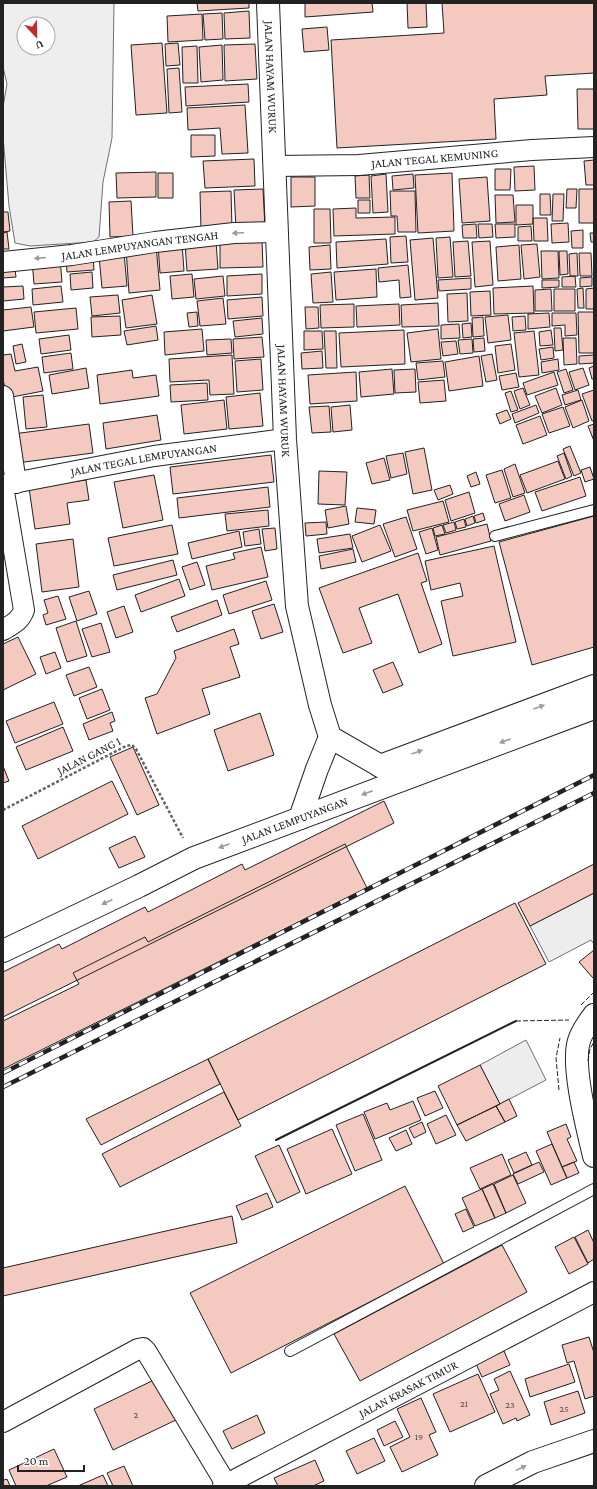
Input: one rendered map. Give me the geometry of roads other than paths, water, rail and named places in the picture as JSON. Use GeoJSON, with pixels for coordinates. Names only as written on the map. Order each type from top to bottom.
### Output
{"type":"FeatureCollection","features":[{"type":"Feature","properties":{"kind":"street","name":"JALAN HAYAM WURUK"},"geometry":{"type":"LineString","coordinates":[[268,3],[285,439],[297,606],[320,705],[330,737]]}},
{"type":"Feature","properties":{"kind":"street","name":"JALAN TEGAL KEMUNING"},"geometry":{"type":"LineString","coordinates":[[275,166],[359,165],[532,150],[594,148]]}},
{"type":"Feature","properties":{"kind":"street","name":"JALAN LEMPUYANGAN TENGAH"},"geometry":{"type":"LineString","coordinates":[[3,262],[72,255],[155,242],[234,233],[277,232]]}},
{"type":"Feature","properties":{"kind":"street"},"geometry":{"type":"LineString","coordinates":[[3,396],[7,485],[7,534],[24,610],[22,617],[17,622],[3,630]]}},
{"type":"Feature","properties":{"kind":"street","name":"JALAN TEGAL LEMPUYANGAN"},"geometry":{"type":"LineString","coordinates":[[7,485],[154,456],[285,439]]}},
{"type":"Feature","properties":{"kind":"street"},"geometry":{"type":"LineString","coordinates":[[380,766],[594,686]]}},
{"type":"Feature","properties":{"kind":"street","name":"JALAN LEMPUYANGAN"},"geometry":{"type":"LineString","coordinates":[[3,951],[194,858],[403,778],[594,708]]}},
{"type":"Feature","properties":{"kind":"street"},"geometry":{"type":"LineString","coordinates":[[300,818],[330,737],[403,778]]}},
{"type":"Feature","properties":{"kind":"street"},"geometry":{"type":"LineString","coordinates":[[594,1015],[583,1031],[578,1042],[577,1055],[581,1092],[594,1156]]}},
{"type":"Feature","properties":{"kind":"street","name":"JALAN KRASAK TIMUR"},"geometry":{"type":"LineString","coordinates":[[225,1485],[594,1292]]}},
{"type":"Feature","properties":{"kind":"street"},"geometry":{"type":"LineString","coordinates":[[3,1422],[131,1352],[143,1348],[225,1485]]}},
{"type":"Feature","properties":{"kind":"street"},"geometry":{"type":"LineString","coordinates":[[486,1486],[533,1462],[594,1441]]}},
{"type":"Feature","properties":{"kind":"lane"},"geometry":{"type":"LineString","coordinates":[[495,536],[594,510]]}},
{"type":"Feature","properties":{"kind":"lane"},"geometry":{"type":"LineString","coordinates":[[290,1351],[594,1189]]}},
{"type":"Feature","properties":{"kind":"railway"},"geometry":{"type":"LineString","coordinates":[[3,1073],[594,775]]}},
{"type":"Feature","properties":{"kind":"railway"},"geometry":{"type":"LineString","coordinates":[[3,1087],[594,793]]}}]}
